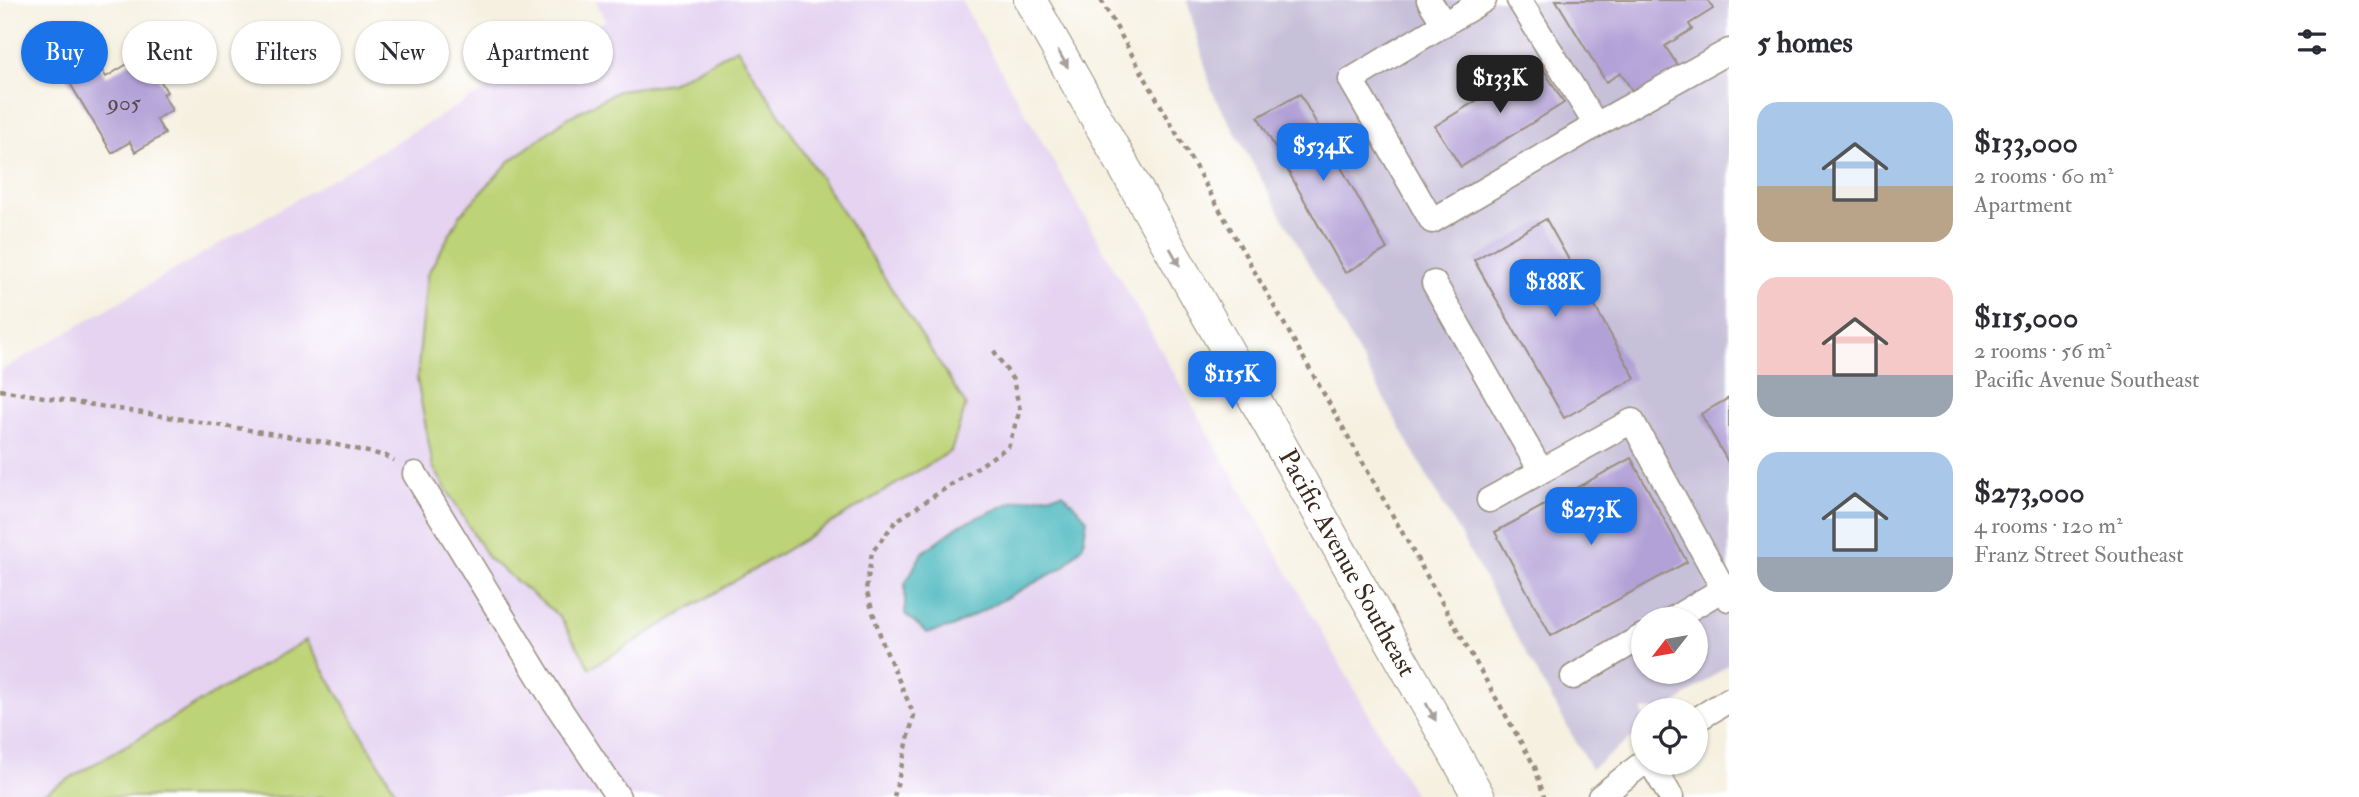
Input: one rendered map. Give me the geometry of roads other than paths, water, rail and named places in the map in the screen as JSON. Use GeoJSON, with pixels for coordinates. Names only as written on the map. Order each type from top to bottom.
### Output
{"type":"FeatureCollection","features":[{"type":"Feature","properties":{"kind":"main road","name":"Pacific Avenue Southeast"},"geometry":{"type":"LineString","coordinates":[[1030,0],[1479,797]]}},
{"type":"Feature","properties":{"kind":"street"},"geometry":{"type":"LineString","coordinates":[[1429,0],[1444,24]]}},
{"type":"Feature","properties":{"kind":"street"},"geometry":{"type":"LineString","coordinates":[[1484,0],[1351,80],[1433,221],[1729,51]]}},
{"type":"Feature","properties":{"kind":"street"},"geometry":{"type":"LineString","coordinates":[[1519,0],[1596,125]]}},
{"type":"Feature","properties":{"kind":"street"},"geometry":{"type":"LineString","coordinates":[[1434,283],[1541,471]]}},
{"type":"Feature","properties":{"kind":"street"},"geometry":{"type":"LineString","coordinates":[[1489,500],[1632,421],[1726,594],[1698,607]]}},
{"type":"Feature","properties":{"kind":"street"},"geometry":{"type":"LineString","coordinates":[[415,474],[536,672],[618,797]]}},
{"type":"Feature","properties":{"kind":"street"},"geometry":{"type":"LineString","coordinates":[[1573,677],[1631,643]]}},
{"type":"Feature","properties":{"kind":"street"},"geometry":{"type":"LineString","coordinates":[[1708,713],[1729,700]]}},
{"type":"Feature","properties":{"kind":"street"},"geometry":{"type":"LineString","coordinates":[[1601,797],[1631,773]]}},
{"type":"Feature","properties":{"kind":"street"},"geometry":{"type":"LineString","coordinates":[[1658,775],[1671,797]]}},
{"type":"Feature","properties":{"kind":"water"},"geometry":{"type":"Polygon","coordinates":[[[1063,493],[1087,519],[1083,545],[1064,567],[952,627],[927,633],[905,614],[905,584],[922,553],[960,525],[1015,501],[1063,493]]]}}]}
